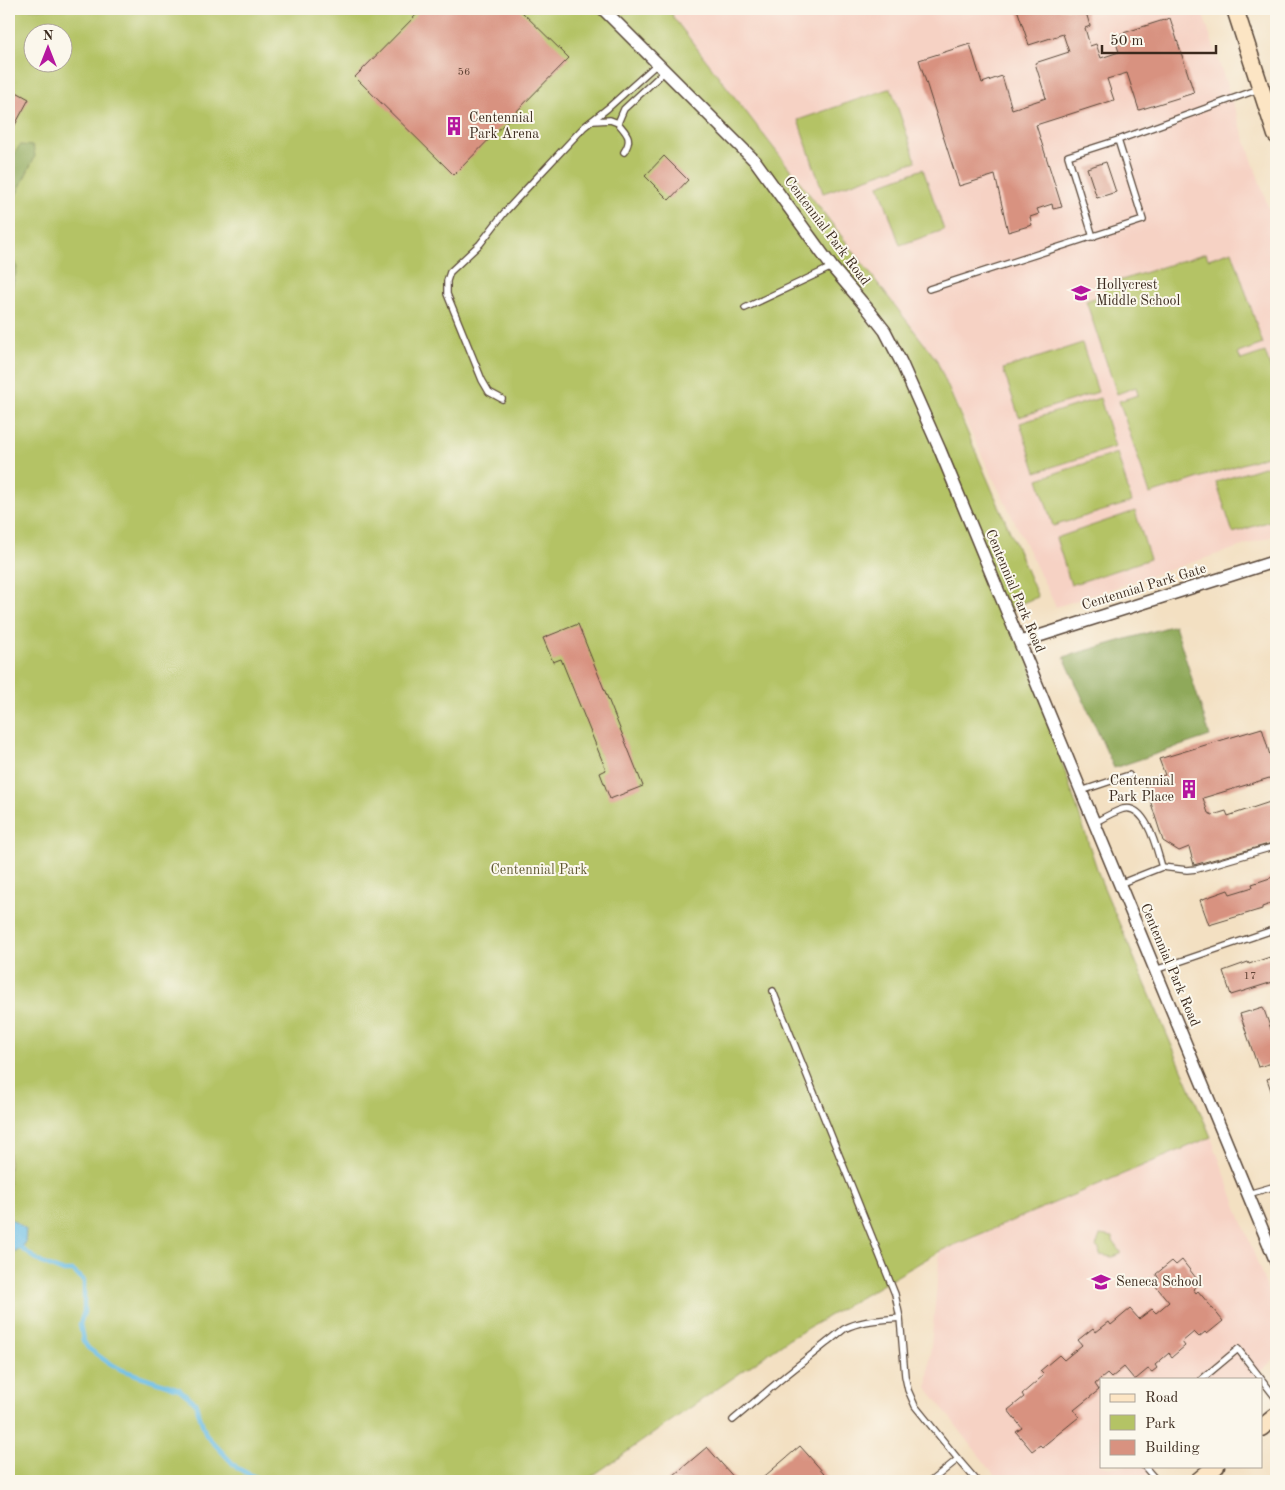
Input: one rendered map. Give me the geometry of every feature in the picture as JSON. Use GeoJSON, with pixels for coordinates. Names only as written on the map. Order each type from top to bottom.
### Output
{"type":"FeatureCollection","features":[{"type":"Feature","properties":{"kind":"main road"},"geometry":{"type":"LineString","coordinates":[[1235,9],[1276,135]]}},
{"type":"Feature","properties":{"kind":"main road"},"geometry":{"type":"LineString","coordinates":[[1262,1427],[1276,1416]]}},
{"type":"Feature","properties":{"kind":"main road"},"geometry":{"type":"LineString","coordinates":[[1198,1481],[1214,1468]]}},
{"type":"Feature","properties":{"kind":"street","name":"Centennial Park Road"},"geometry":{"type":"LineString","coordinates":[[602,9],[756,162],[832,267],[868,308],[885,331],[901,362],[940,450],[1276,1262]]}},
{"type":"Feature","properties":{"kind":"street","name":"Centennial Park Gate"},"geometry":{"type":"LineString","coordinates":[[1020,642],[1276,561]]}},
{"type":"Feature","properties":{"kind":"lane"},"geometry":{"type":"LineString","coordinates":[[502,399],[489,392],[482,380],[447,294],[447,281],[450,272],[480,244],[526,188],[584,127],[661,67]]}},
{"type":"Feature","properties":{"kind":"lane"},"geometry":{"type":"LineString","coordinates":[[618,123],[624,109],[661,67]]}},
{"type":"Feature","properties":{"kind":"lane"},"geometry":{"type":"LineString","coordinates":[[1093,237],[1068,156],[1261,89]]}},
{"type":"Feature","properties":{"kind":"lane"},"geometry":{"type":"LineString","coordinates":[[592,122],[610,120],[618,123],[629,139],[628,146],[624,152]]}},
{"type":"Feature","properties":{"kind":"lane"},"geometry":{"type":"LineString","coordinates":[[929,289],[1143,220],[1118,140]]}},
{"type":"Feature","properties":{"kind":"lane"},"geometry":{"type":"LineString","coordinates":[[745,308],[832,267]]}},
{"type":"Feature","properties":{"kind":"lane"},"geometry":{"type":"LineString","coordinates":[[1081,791],[1129,775]]}},
{"type":"Feature","properties":{"kind":"lane"},"geometry":{"type":"LineString","coordinates":[[1094,823],[1125,808],[1133,810],[1143,818],[1151,833],[1162,867]]}},
{"type":"Feature","properties":{"kind":"lane"},"geometry":{"type":"LineString","coordinates":[[1119,884],[1162,867],[1187,870],[1196,869],[1276,846]]}},
{"type":"Feature","properties":{"kind":"lane"},"geometry":{"type":"LineString","coordinates":[[1155,970],[1276,928]]}},
{"type":"Feature","properties":{"kind":"lane"},"geometry":{"type":"LineString","coordinates":[[773,991],[895,1294],[900,1318],[908,1390],[915,1406],[977,1481]]}},
{"type":"Feature","properties":{"kind":"lane"},"geometry":{"type":"LineString","coordinates":[[1248,1194],[1276,1186]]}},
{"type":"Feature","properties":{"kind":"lane"},"geometry":{"type":"LineString","coordinates":[[733,1420],[844,1329],[864,1322],[900,1318]]}},
{"type":"Feature","properties":{"kind":"lane"},"geometry":{"type":"LineString","coordinates":[[1203,1378],[1238,1349],[1260,1378]]}},
{"type":"Feature","properties":{"kind":"lane"},"geometry":{"type":"LineString","coordinates":[[1262,1380],[1276,1398]]}},
{"type":"Feature","properties":{"kind":"lane"},"geometry":{"type":"LineString","coordinates":[[931,1481],[958,1460]]}},
{"type":"Feature","properties":{"kind":"lane"},"geometry":{"type":"LineString","coordinates":[[1146,1468],[1157,1481]]}},
{"type":"Feature","properties":{"kind":"shaded area","name":"Hollycrest Middle School"},"geometry":{"type":"Polygon","coordinates":[[[671,9],[1201,9],[1276,230],[1276,535],[1056,607],[934,357],[673,19],[671,9]]]}},
{"type":"Feature","properties":{"kind":"shaded area","name":"Seneca School"},"geometry":{"type":"Polygon","coordinates":[[[1211,1137],[1276,1313],[1276,1357],[1254,1378],[1100,1378],[1100,1468],[1155,1468],[1141,1481],[999,1481],[927,1388],[940,1251],[1211,1137]]]}},
{"type":"Feature","properties":{"kind":"green space","name":"Centennial Park"},"geometry":{"type":"Polygon","coordinates":[[[9,9],[671,9],[673,17],[936,359],[1038,597],[1011,607],[1101,881],[1211,1137],[940,1251],[786,1341],[585,1481],[9,1481],[9,9]]]}},
{"type":"Feature","properties":{"kind":"green space"},"geometry":{"type":"Polygon","coordinates":[[[891,88],[916,161],[823,193],[798,120],[891,88]]]}},
{"type":"Feature","properties":{"kind":"green space"},"geometry":{"type":"Polygon","coordinates":[[[20,145],[33,146],[35,156],[9,210],[9,163],[20,145]]]}},
{"type":"Feature","properties":{"kind":"green space"},"geometry":{"type":"Polygon","coordinates":[[[923,169],[944,230],[900,245],[879,185],[923,169]]]}},
{"type":"Feature","properties":{"kind":"green space"},"geometry":{"type":"Polygon","coordinates":[[[9,251],[17,268],[9,301],[9,251]]]}},
{"type":"Feature","properties":{"kind":"green space"},"geometry":{"type":"Polygon","coordinates":[[[1232,251],[1263,344],[1238,353],[1241,360],[1265,352],[1276,385],[1276,453],[1150,494],[1119,401],[1138,395],[1136,387],[1117,394],[1086,301],[1105,294],[1103,286],[1206,253],[1208,259],[1232,251]]]}},
{"type":"Feature","properties":{"kind":"green space"},"geometry":{"type":"Polygon","coordinates":[[[1082,343],[1098,392],[1019,417],[1003,369],[1082,343]]]}},
{"type":"Feature","properties":{"kind":"green space"},"geometry":{"type":"Polygon","coordinates":[[[1100,398],[1115,447],[1036,472],[1020,423],[1100,398]]]}},
{"type":"Feature","properties":{"kind":"green space"},"geometry":{"type":"Polygon","coordinates":[[[1117,453],[1132,502],[1053,526],[1038,479],[1117,453]]]}},
{"type":"Feature","properties":{"kind":"green space"},"geometry":{"type":"Polygon","coordinates":[[[1276,463],[1276,519],[1233,533],[1216,482],[1276,463]]]}},
{"type":"Feature","properties":{"kind":"green space"},"geometry":{"type":"Polygon","coordinates":[[[1135,511],[1150,559],[1071,585],[1056,538],[1135,511]]]}},
{"type":"Feature","properties":{"kind":"green space"},"geometry":{"type":"Polygon","coordinates":[[[1175,625],[1210,736],[1114,768],[1064,657],[1175,625]]]}},
{"type":"Feature","properties":{"kind":"green space"},"geometry":{"type":"Polygon","coordinates":[[[1100,1235],[1113,1237],[1113,1241],[1121,1254],[1112,1257],[1100,1255],[1099,1249],[1096,1247],[1100,1235]]]}},
{"type":"Feature","properties":{"kind":"water"},"geometry":{"type":"Polygon","coordinates":[[[9,1218],[26,1229],[25,1244],[16,1251],[9,1251],[9,1218]]]}},
{"type":"Feature","properties":{"kind":"building","name":"Centennial Park Arena"},"geometry":{"type":"Polygon","coordinates":[[[422,9],[519,9],[569,58],[454,175],[355,77],[422,9]]]}},
{"type":"Feature","properties":{"kind":"building"},"geometry":{"type":"Polygon","coordinates":[[[1017,9],[1085,9],[1090,26],[1085,28],[1090,46],[1096,44],[1101,58],[1119,52],[1114,36],[1170,18],[1194,93],[1139,110],[1127,73],[1107,79],[1114,100],[1036,125],[1062,207],[1053,209],[1052,204],[1037,209],[1039,214],[1030,217],[1032,225],[1008,232],[995,175],[959,186],[919,60],[970,44],[982,83],[1002,76],[1012,109],[1046,98],[1035,63],[1069,52],[1063,34],[1029,45],[1017,9]]]}},
{"type":"Feature","properties":{"kind":"building"},"geometry":{"type":"Polygon","coordinates":[[[11,89],[29,99],[9,136],[9,93],[11,89]]]}},
{"type":"Feature","properties":{"kind":"building"},"geometry":{"type":"Polygon","coordinates":[[[664,156],[688,180],[669,200],[645,176],[664,156]]]}},
{"type":"Feature","properties":{"kind":"building"},"geometry":{"type":"Polygon","coordinates":[[[1106,162],[1116,192],[1097,198],[1087,168],[1106,162]]]}},
{"type":"Feature","properties":{"kind":"building"},"geometry":{"type":"Polygon","coordinates":[[[578,624],[643,786],[610,799],[600,773],[606,770],[561,659],[553,662],[543,638],[578,624]]]}},
{"type":"Feature","properties":{"kind":"building","name":"Centennial Park Place"},"geometry":{"type":"Polygon","coordinates":[[[1262,728],[1276,776],[1203,798],[1208,813],[1213,815],[1226,811],[1228,816],[1276,800],[1276,842],[1194,865],[1189,847],[1179,851],[1163,841],[1144,781],[1165,775],[1159,759],[1262,728]]]}},
{"type":"Feature","properties":{"kind":"building"},"geometry":{"type":"Polygon","coordinates":[[[1276,876],[1276,902],[1262,907],[1262,909],[1209,925],[1200,900],[1228,890],[1230,894],[1253,887],[1252,884],[1276,876]]]}},
{"type":"Feature","properties":{"kind":"building"},"geometry":{"type":"Polygon","coordinates":[[[1276,953],[1276,981],[1231,995],[1223,971],[1273,956],[1276,953]]]}},
{"type":"Feature","properties":{"kind":"building"},"geometry":{"type":"Polygon","coordinates":[[[1263,1007],[1272,1032],[1276,1032],[1276,1062],[1258,1067],[1240,1014],[1263,1007]]]}},
{"type":"Feature","properties":{"kind":"building"},"geometry":{"type":"Polygon","coordinates":[[[1276,1076],[1276,1105],[1267,1079],[1276,1076]]]}},
{"type":"Feature","properties":{"kind":"building"},"geometry":{"type":"Polygon","coordinates":[[[1182,1260],[1200,1283],[1193,1289],[1196,1293],[1198,1291],[1223,1321],[1207,1334],[1205,1332],[1199,1337],[1194,1332],[1182,1342],[1185,1346],[1172,1357],[1169,1353],[1155,1365],[1157,1368],[1152,1372],[1148,1369],[1137,1378],[1133,1378],[1124,1367],[1111,1378],[1107,1374],[1100,1378],[1095,1384],[1099,1390],[1074,1410],[1079,1417],[1042,1447],[1040,1445],[1032,1451],[1016,1432],[1022,1428],[1008,1410],[1024,1397],[1022,1394],[1044,1375],[1040,1371],[1059,1355],[1064,1360],[1082,1345],[1078,1340],[1093,1328],[1096,1332],[1109,1322],[1111,1325],[1130,1309],[1139,1319],[1152,1309],[1156,1313],[1169,1302],[1154,1284],[1159,1279],[1156,1274],[1172,1261],[1176,1265],[1182,1260]]]}},
{"type":"Feature","properties":{"kind":"building"},"geometry":{"type":"Polygon","coordinates":[[[800,1446],[831,1481],[759,1481],[800,1446]]]}},
{"type":"Feature","properties":{"kind":"building"},"geometry":{"type":"Polygon","coordinates":[[[707,1447],[737,1481],[667,1481],[707,1447]]]}},
{"type":"Feature","properties":{"kind":"waterway"},"geometry":{"type":"LineString","coordinates":[[9,1240],[42,1263],[61,1271],[73,1271],[84,1281],[84,1312],[80,1324],[83,1340],[88,1348],[122,1370],[179,1389],[195,1402],[206,1435],[237,1468],[263,1481]]}},
{"type":"Feature","properties":{"kind":"place","name":"Centennial Park Arena"},"geometry":{"type":"Point","coordinates":[454,126]}},
{"type":"Feature","properties":{"kind":"place","name":"Hollycrest Middle School"},"geometry":{"type":"Point","coordinates":[1081,293]}},
{"type":"Feature","properties":{"kind":"place","name":"Centennial Park Place"},"geometry":{"type":"Point","coordinates":[1189,789]}},
{"type":"Feature","properties":{"kind":"place","name":"Seneca School"},"geometry":{"type":"Point","coordinates":[1101,1282]}}]}
